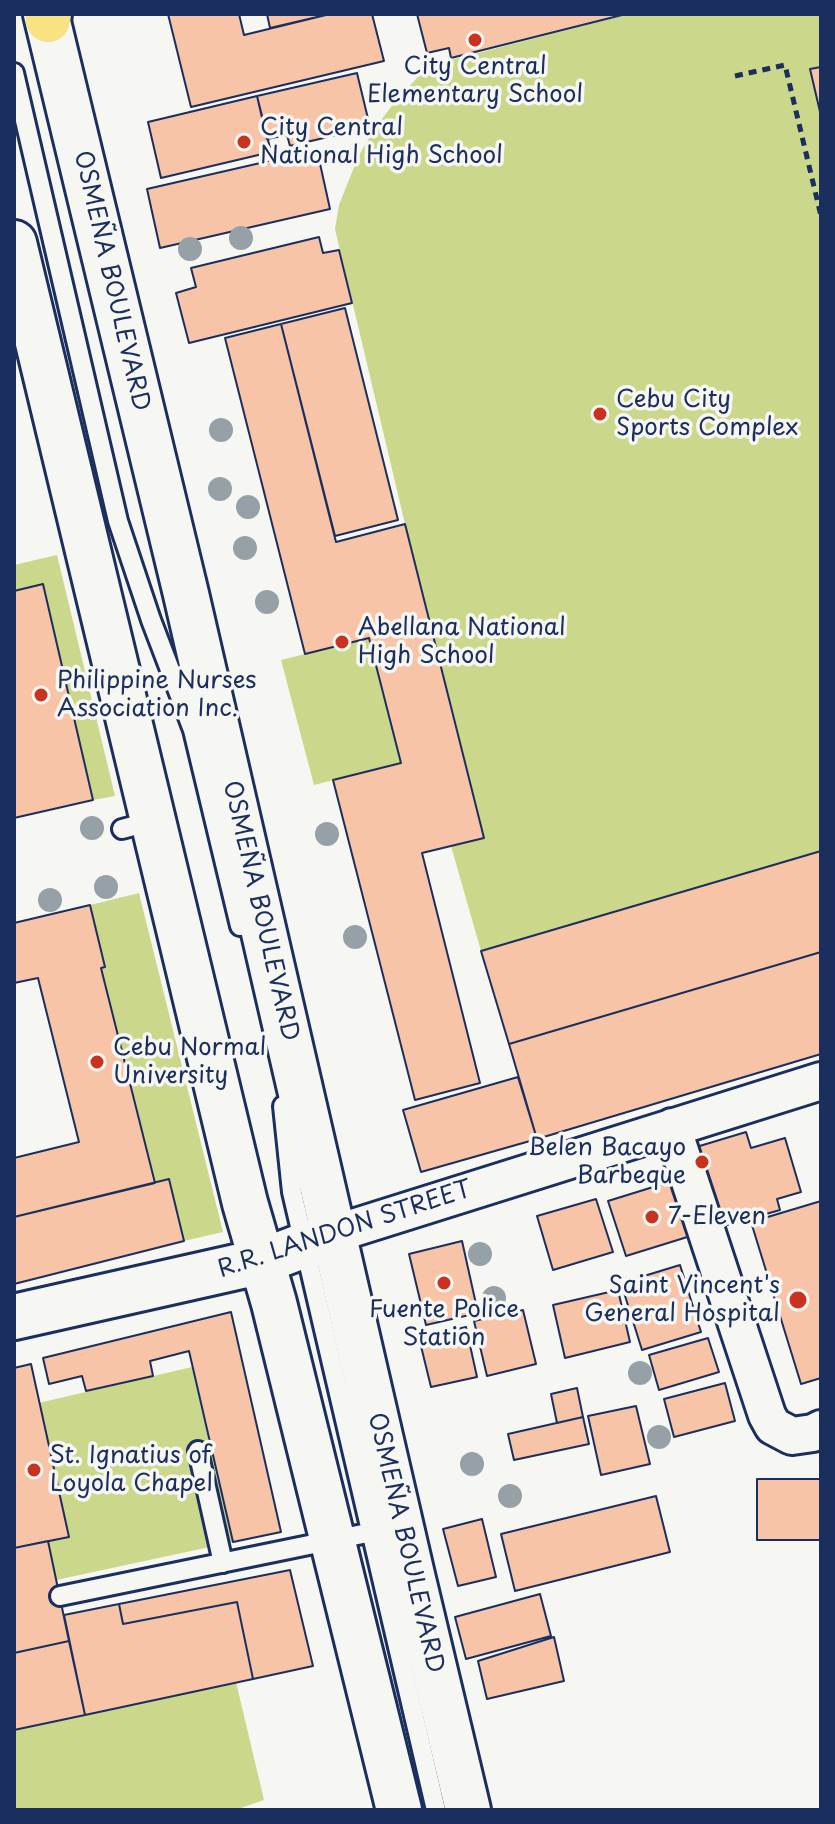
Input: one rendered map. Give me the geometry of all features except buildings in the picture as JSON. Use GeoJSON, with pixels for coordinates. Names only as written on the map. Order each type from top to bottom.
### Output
{"type":"FeatureCollection","features":[{"type":"Feature","properties":{"kind":"main road","name":"OSMEÑA BOULEVARD"},"geometry":{"type":"LineString","coordinates":[[48,16],[193,622],[319,1240],[368,1533],[399,1810]]}},
{"type":"Feature","properties":{"kind":"main road","name":"OSMEÑA BOULEVARD"},"geometry":{"type":"LineString","coordinates":[[14,243],[137,825],[245,1203],[263,1261],[368,1533],[468,1810]]}},
{"type":"Feature","properties":{"kind":"main road","name":"R.R. LANDON STREET"},"geometry":{"type":"LineString","coordinates":[[14,1317],[263,1261],[319,1240]]}},
{"type":"Feature","properties":{"kind":"street","name":"R.R. LANDON STREET"},"geometry":{"type":"LineString","coordinates":[[319,1240],[821,1081]]}},
{"type":"Feature","properties":{"kind":"street"},"geometry":{"type":"LineString","coordinates":[[672,1127],[767,1415],[773,1426],[792,1436],[818,1436]]}},
{"type":"Feature","properties":{"kind":"lane"},"geometry":{"type":"LineString","coordinates":[[14,73],[118,521],[193,730],[245,946]]}},
{"type":"Feature","properties":{"kind":"lane"},"geometry":{"type":"LineString","coordinates":[[278,1084],[286,1115],[292,1192],[319,1240]]}},
{"type":"Feature","properties":{"kind":"lane"},"geometry":{"type":"LineString","coordinates":[[198,1451],[223,1563]]}},
{"type":"Feature","properties":{"kind":"lane"},"geometry":{"type":"LineString","coordinates":[[60,1596],[368,1533],[436,1810]]}},
{"type":"Feature","properties":{"kind":"path"},"geometry":{"type":"LineString","coordinates":[[735,76],[785,65],[821,216]]}},
{"type":"Feature","properties":{"kind":"green space","name":"Cebu City Sports Complex"},"geometry":{"type":"Polygon","coordinates":[[[629,14],[821,14],[821,851],[481,951],[451,846],[484,837],[335,229],[339,205],[358,157],[394,103],[428,66],[629,14]]]}},
{"type":"Feature","properties":{"kind":"green space"},"geometry":{"type":"Polygon","coordinates":[[[57,555],[115,796],[93,800],[43,584],[14,591],[14,565],[57,555]]]}},
{"type":"Feature","properties":{"kind":"green space"},"geometry":{"type":"Polygon","coordinates":[[[369,638],[401,763],[314,785],[281,660],[369,638]]]}},
{"type":"Feature","properties":{"kind":"green space"},"geometry":{"type":"Polygon","coordinates":[[[139,893],[223,1232],[184,1241],[169,1180],[155,1183],[101,968],[105,966],[90,905],[139,893]]]}},
{"type":"Feature","properties":{"kind":"green space"},"geometry":{"type":"Polygon","coordinates":[[[192,1367],[233,1542],[56,1580],[48,1541],[39,1403],[192,1367]]]}},
{"type":"Feature","properties":{"kind":"green space"},"geometry":{"type":"Polygon","coordinates":[[[236,1682],[264,1800],[235,1810],[14,1810],[14,1730],[236,1682]]]}},
{"type":"Feature","properties":{"kind":"place","name":"City Central Elementary School"},"geometry":{"type":"Point","coordinates":[475,40]}},
{"type":"Feature","properties":{"kind":"place","name":"City Central National High School"},"geometry":{"type":"Point","coordinates":[244,142]}},
{"type":"Feature","properties":{"kind":"place","name":"Cebu City Sports Complex"},"geometry":{"type":"Point","coordinates":[600,414]}},
{"type":"Feature","properties":{"kind":"place","name":"Abellana National High School"},"geometry":{"type":"Point","coordinates":[342,642]}},
{"type":"Feature","properties":{"kind":"place","name":"Philippine Nurses Association Inc."},"geometry":{"type":"Point","coordinates":[41,695]}},
{"type":"Feature","properties":{"kind":"place","name":"Cebu Normal University"},"geometry":{"type":"Point","coordinates":[97,1062]}},
{"type":"Feature","properties":{"kind":"place","name":"Belen Bacayo Barbeque"},"geometry":{"type":"Point","coordinates":[702,1162]}},
{"type":"Feature","properties":{"kind":"place","name":"7-Eleven"},"geometry":{"type":"Point","coordinates":[652,1217]}},
{"type":"Feature","properties":{"kind":"place","name":"Fuente Police Station"},"geometry":{"type":"Point","coordinates":[444,1283]}},
{"type":"Feature","properties":{"kind":"place","name":"Saint Vincent's General Hospital"},"geometry":{"type":"Point","coordinates":[798,1300]}},
{"type":"Feature","properties":{"kind":"place","name":"St. Ignatius of Loyola Chapel"},"geometry":{"type":"Point","coordinates":[34,1470]}}]}
